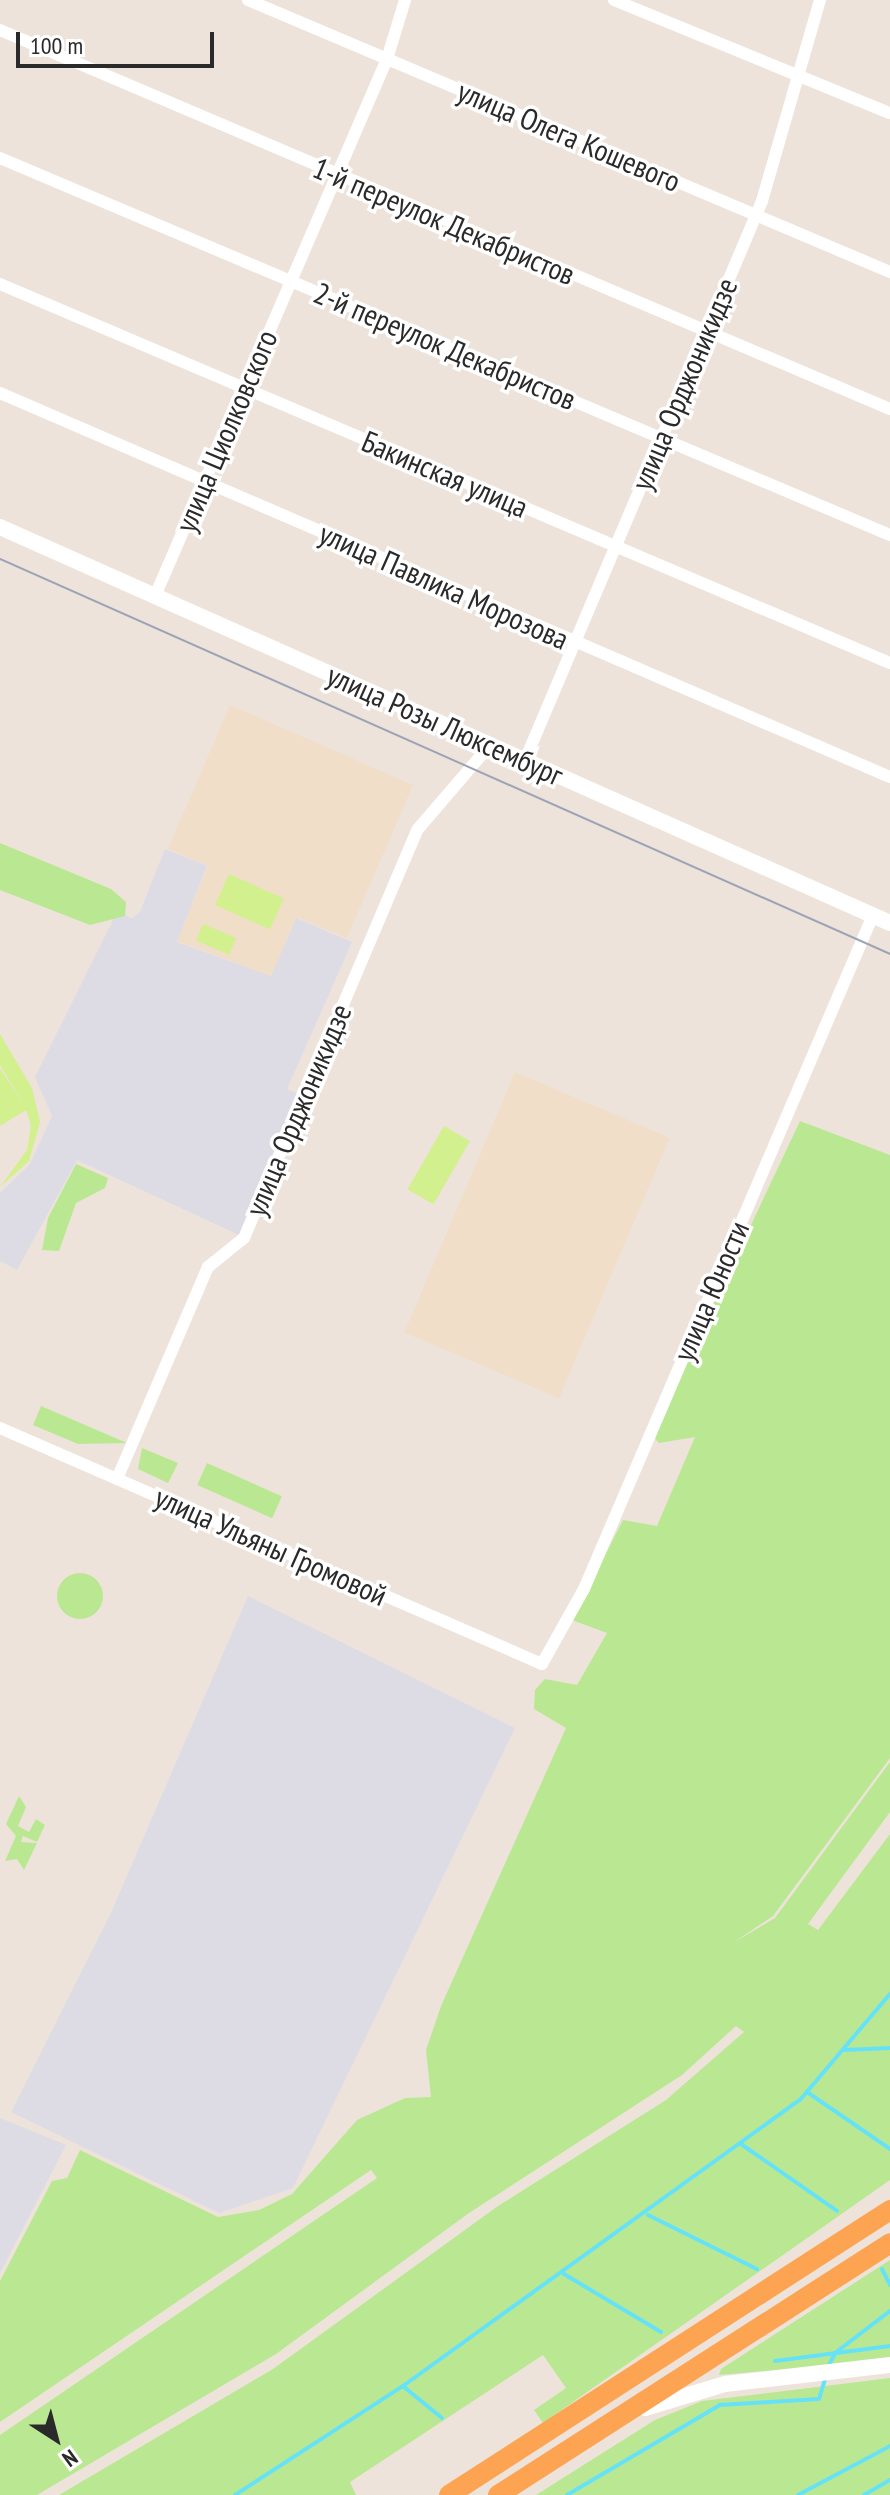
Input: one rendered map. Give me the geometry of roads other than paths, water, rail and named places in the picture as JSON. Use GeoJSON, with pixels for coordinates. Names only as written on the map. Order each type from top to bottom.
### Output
{"type":"FeatureCollection","features":[{"type":"Feature","properties":{"kind":"highway"},"geometry":{"type":"LineString","coordinates":[[449,2495],[472,2489],[890,2210]]}},
{"type":"Feature","properties":{"kind":"highway"},"geometry":{"type":"LineString","coordinates":[[498,2495],[890,2243]]}},
{"type":"Feature","properties":{"kind":"main road","name":"улица Розы Люксембург"},"geometry":{"type":"LineString","coordinates":[[0,527],[890,923]]}},
{"type":"Feature","properties":{"kind":"main road"},"geometry":{"type":"LineString","coordinates":[[815,2258],[890,2197]]}},
{"type":"Feature","properties":{"kind":"main road"},"geometry":{"type":"LineString","coordinates":[[566,2450],[684,2393],[890,2365]]}},
{"type":"Feature","properties":{"kind":"street","name":"улица Олега Кошевого"},"geometry":{"type":"LineString","coordinates":[[248,0],[890,272]]}},
{"type":"Feature","properties":{"kind":"street","name":"улица Циолковского"},"geometry":{"type":"LineString","coordinates":[[155,596],[387,59],[405,0]]}},
{"type":"Feature","properties":{"kind":"street"},"geometry":{"type":"LineString","coordinates":[[614,0],[890,113]]}},
{"type":"Feature","properties":{"kind":"street","name":"улица Орджоникидзе"},"geometry":{"type":"LineString","coordinates":[[525,760],[756,215],[820,0]]}},
{"type":"Feature","properties":{"kind":"street","name":"1-й переулок Декабристов"},"geometry":{"type":"LineString","coordinates":[[0,30],[336,177],[890,409]]}},
{"type":"Feature","properties":{"kind":"street","name":"2-й переулок Декабристов"},"geometry":{"type":"LineString","coordinates":[[0,158],[890,535]]}},
{"type":"Feature","properties":{"kind":"street","name":"Бакинская улица"},"geometry":{"type":"LineString","coordinates":[[0,284],[890,663]]}},
{"type":"Feature","properties":{"kind":"street","name":"улица Павлика Морозова"},"geometry":{"type":"LineString","coordinates":[[0,393],[890,777]]}},
{"type":"Feature","properties":{"kind":"street","name":"улица Орджоникидзе"},"geometry":{"type":"LineString","coordinates":[[117,1479],[208,1267],[244,1238],[418,829],[490,745]]}},
{"type":"Feature","properties":{"kind":"street","name":"улица Юности"},"geometry":{"type":"LineString","coordinates":[[542,1664],[584,1589],[873,915]]}},
{"type":"Feature","properties":{"kind":"street","name":"улица Ульяны Громовой"},"geometry":{"type":"LineString","coordinates":[[0,1428],[542,1664]]}},
{"type":"Feature","properties":{"kind":"waterway"},"geometry":{"type":"LineString","coordinates":[[235,2495],[403,2386],[800,2100],[890,1994]]}},
{"type":"Feature","properties":{"kind":"waterway"},"geometry":{"type":"LineString","coordinates":[[844,2050],[890,2048]]}},
{"type":"Feature","properties":{"kind":"waterway"},"geometry":{"type":"LineString","coordinates":[[807,2092],[890,2149]]}},
{"type":"Feature","properties":{"kind":"waterway"},"geometry":{"type":"LineString","coordinates":[[741,2144],[837,2211]]}},
{"type":"Feature","properties":{"kind":"waterway"},"geometry":{"type":"LineString","coordinates":[[648,2215],[757,2269]]}},
{"type":"Feature","properties":{"kind":"waterway"},"geometry":{"type":"LineString","coordinates":[[882,2269],[890,2285]]}},
{"type":"Feature","properties":{"kind":"waterway"},"geometry":{"type":"LineString","coordinates":[[564,2274],[661,2332]]}},
{"type":"Feature","properties":{"kind":"waterway"},"geometry":{"type":"LineString","coordinates":[[828,2367],[835,2353],[890,2311]]}},
{"type":"Feature","properties":{"kind":"waterway"},"geometry":{"type":"LineString","coordinates":[[775,2361],[890,2346]]}},
{"type":"Feature","properties":{"kind":"waterway"},"geometry":{"type":"LineString","coordinates":[[567,2495],[720,2405],[819,2399],[826,2376]]}},
{"type":"Feature","properties":{"kind":"waterway"},"geometry":{"type":"LineString","coordinates":[[404,2387],[442,2418]]}},
{"type":"Feature","properties":{"kind":"waterway"},"geometry":{"type":"LineString","coordinates":[[798,2495],[890,2446]]}},
{"type":"Feature","properties":{"kind":"waterway"},"geometry":{"type":"LineString","coordinates":[[864,2495],[890,2480]]}},
{"type":"Feature","properties":{"kind":"tram line"},"geometry":{"type":"LineString","coordinates":[[0,559],[890,954]]}}]}
